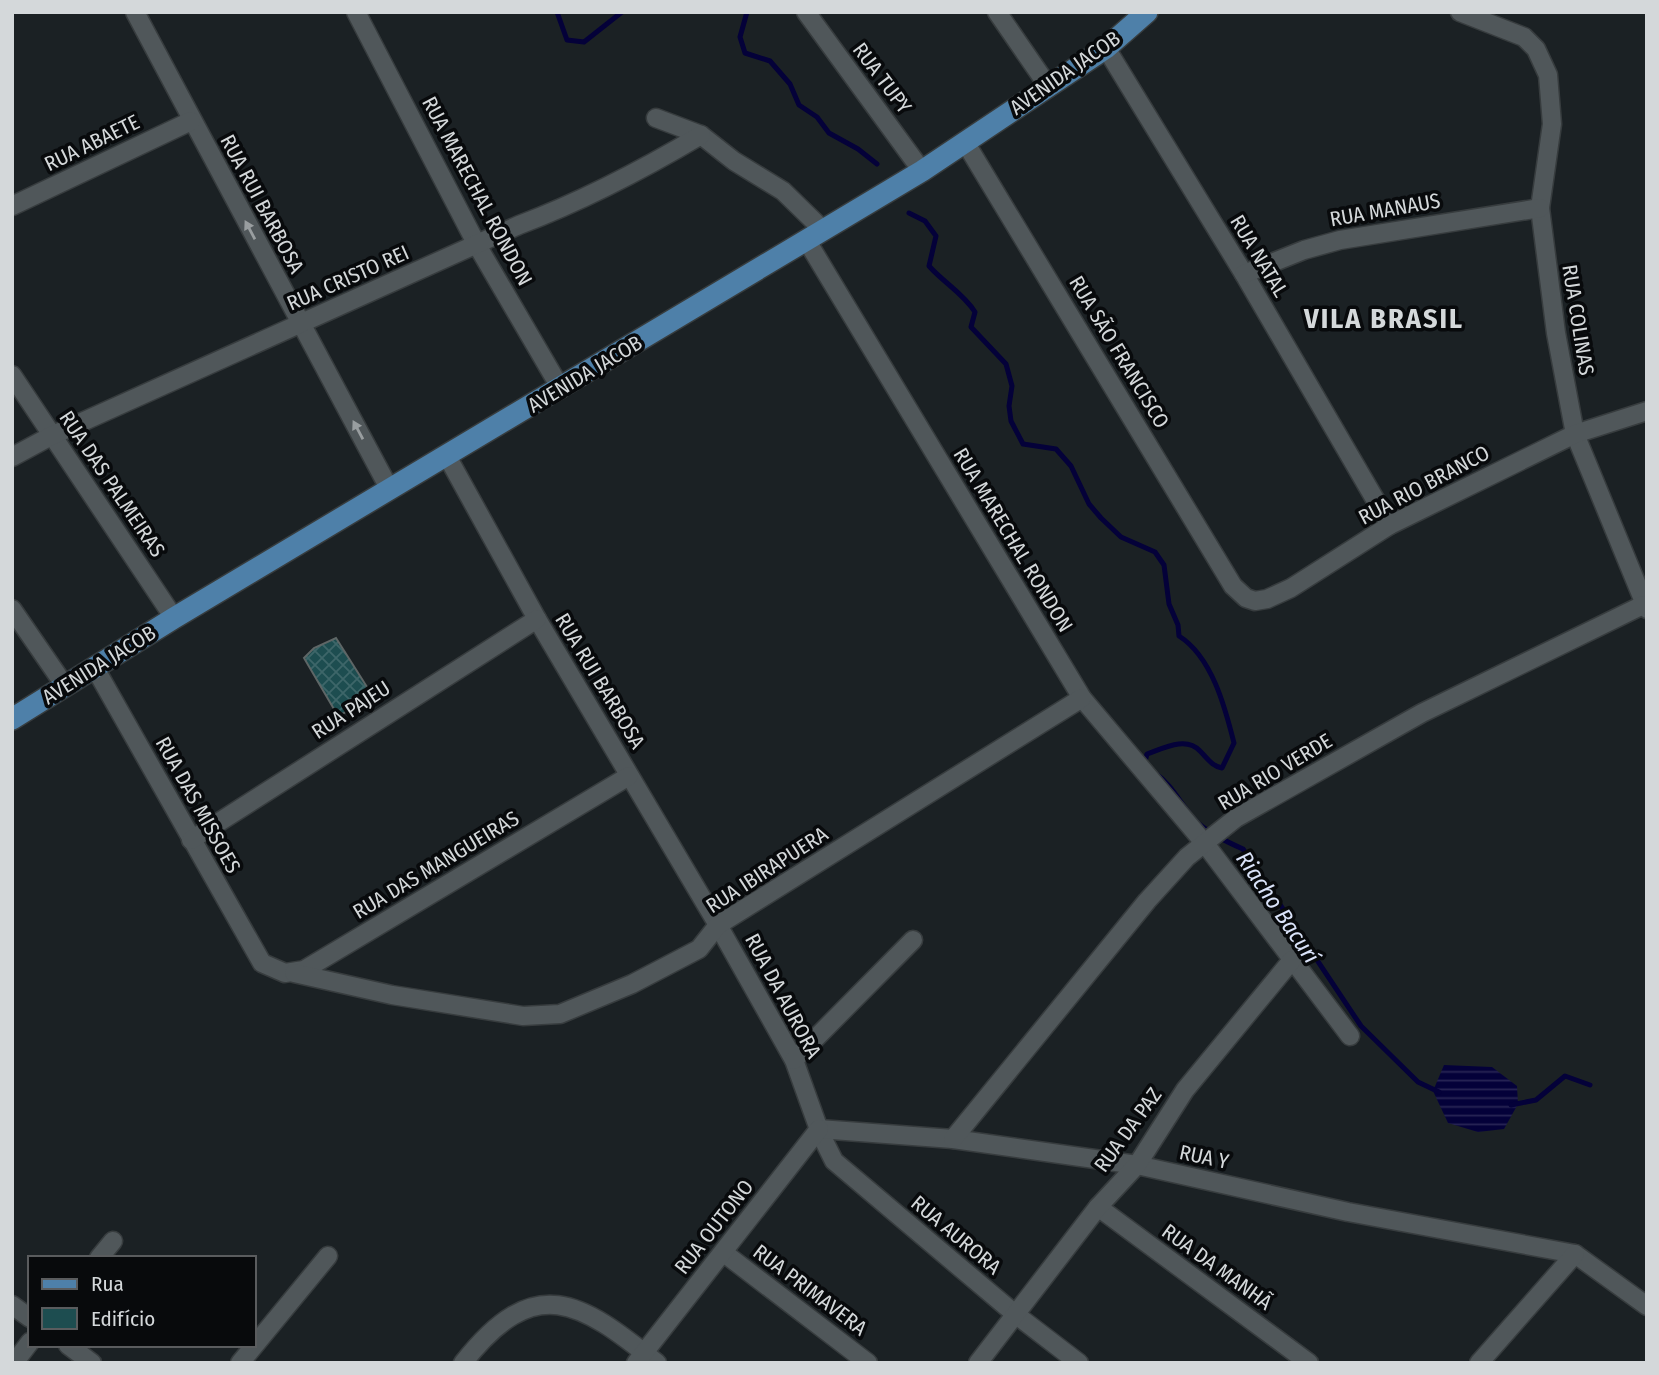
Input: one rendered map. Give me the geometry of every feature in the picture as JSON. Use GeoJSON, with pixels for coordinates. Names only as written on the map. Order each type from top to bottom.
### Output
{"type":"FeatureCollection","features":[{"type":"Feature","properties":{"kind":"main road","name":"AVENIDA JACOB"},"geometry":{"type":"LineString","coordinates":[[12,719],[174,618],[922,171],[1106,48],[1147,12]]}},
{"type":"Feature","properties":{"kind":"street","name":"RUA RUI BARBOSA"},"geometry":{"type":"LineString","coordinates":[[135,12],[390,490]]}},
{"type":"Feature","properties":{"kind":"street","name":"RUA MARECHAL RONDON"},"geometry":{"type":"LineString","coordinates":[[356,12],[477,245],[561,389]]}},
{"type":"Feature","properties":{"kind":"street","name":"RUA TUPY"},"geometry":{"type":"LineString","coordinates":[[806,12],[922,171]]}},
{"type":"Feature","properties":{"kind":"street"},"geometry":{"type":"LineString","coordinates":[[997,12],[1048,86]]}},
{"type":"Feature","properties":{"kind":"street","name":"RUA COLINAS"},"geometry":{"type":"LineString","coordinates":[[1460,12],[1524,37],[1543,62],[1552,97],[1552,124],[1540,208],[1548,281],[1575,433],[1645,607]]}},
{"type":"Feature","properties":{"kind":"street","name":"RUA NATAL"},"geometry":{"type":"LineString","coordinates":[[1106,48],[1244,274],[1390,525]]}},
{"type":"Feature","properties":{"kind":"street","name":"RUA MARECHAL RONDON"},"geometry":{"type":"LineString","coordinates":[[656,118],[701,135],[734,161],[783,191],[815,235],[1082,698],[1206,845],[1350,1036]]}},
{"type":"Feature","properties":{"kind":"street","name":"RUA ABAETE"},"geometry":{"type":"LineString","coordinates":[[12,206],[191,121]]}},
{"type":"Feature","properties":{"kind":"street","name":"RUA CRISTO REI"},"geometry":{"type":"LineString","coordinates":[[12,457],[51,436],[603,190],[701,135]]}},
{"type":"Feature","properties":{"kind":"street","name":"RUA SÃO FRANCISCO"},"geometry":{"type":"LineString","coordinates":[[965,142],[1234,586]]}},
{"type":"Feature","properties":{"kind":"street","name":"RUA MANAUS"},"geometry":{"type":"LineString","coordinates":[[1244,274],[1304,250],[1340,240],[1540,208]]}},
{"type":"Feature","properties":{"kind":"street","name":"RUA DAS PALMEIRAS"},"geometry":{"type":"LineString","coordinates":[[12,375],[174,618]]}},
{"type":"Feature","properties":{"kind":"street","name":"RUA RIO BRANCO"},"geometry":{"type":"LineString","coordinates":[[1234,586],[1255,601],[1267,599],[1291,588],[1390,525],[1575,433],[1647,411]]}},
{"type":"Feature","properties":{"kind":"street","name":"RUA RUI BARBOSA"},"geometry":{"type":"LineString","coordinates":[[447,456],[537,619],[719,925]]}},
{"type":"Feature","properties":{"kind":"street","name":"RUA RIO VERDE"},"geometry":{"type":"LineString","coordinates":[[953,1139],[1147,901],[1187,858],[1236,818],[1422,713],[1645,607]]}},
{"type":"Feature","properties":{"kind":"street"},"geometry":{"type":"LineString","coordinates":[[12,609],[65,686]]}},
{"type":"Feature","properties":{"kind":"street","name":"RUA PAJEU"},"geometry":{"type":"LineString","coordinates":[[191,840],[537,619]]}},
{"type":"Feature","properties":{"kind":"street","name":"RUA DAS MISSOES"},"geometry":{"type":"LineString","coordinates":[[95,668],[262,963],[285,973],[294,973]]}},
{"type":"Feature","properties":{"kind":"street","name":"RUA IBIRAPUERA"},"geometry":{"type":"LineString","coordinates":[[294,973],[392,995],[523,1016],[560,1014],[632,984],[699,950],[719,925],[1082,698]]}},
{"type":"Feature","properties":{"kind":"street","name":"RUA DAS MANGUEIRAS"},"geometry":{"type":"LineString","coordinates":[[294,973],[304,970],[629,776]]}},
{"type":"Feature","properties":{"kind":"street","name":"RUA DA AURORA"},"geometry":{"type":"LineString","coordinates":[[719,925],[794,1060],[819,1129]]}},
{"type":"Feature","properties":{"kind":"street"},"geometry":{"type":"LineString","coordinates":[[794,1060],[913,940]]}},
{"type":"Feature","properties":{"kind":"street","name":"RUA DA PAZ"},"geometry":{"type":"LineString","coordinates":[[978,1363],[1098,1207],[1137,1165],[1185,1090],[1292,960]]}},
{"type":"Feature","properties":{"kind":"street","name":"RUA Y"},"geometry":{"type":"LineString","coordinates":[[819,1129],[953,1139],[1137,1165],[1348,1212],[1575,1254]]}},
{"type":"Feature","properties":{"kind":"street","name":"RUA OUTONO"},"geometry":{"type":"LineString","coordinates":[[646,1359],[819,1129]]}},
{"type":"Feature","properties":{"kind":"street","name":"RUA AURORA"},"geometry":{"type":"LineString","coordinates":[[819,1129],[840,1167],[1015,1314],[1079,1363]]}},
{"type":"Feature","properties":{"kind":"street","name":"RUA DA MANHÃ"},"geometry":{"type":"LineString","coordinates":[[1098,1207],[1309,1363]]}},
{"type":"Feature","properties":{"kind":"street"},"geometry":{"type":"LineString","coordinates":[[101,1256],[113,1241]]}},
{"type":"Feature","properties":{"kind":"street","name":"RUA PRIMAVERA"},"geometry":{"type":"LineString","coordinates":[[724,1252],[868,1363]]}},
{"type":"Feature","properties":{"kind":"street"},"geometry":{"type":"LineString","coordinates":[[1479,1363],[1575,1254],[1647,1306]]}},
{"type":"Feature","properties":{"kind":"street"},"geometry":{"type":"LineString","coordinates":[[256,1344],[328,1256]]}},
{"type":"Feature","properties":{"kind":"street"},"geometry":{"type":"LineString","coordinates":[[463,1363],[518,1312],[556,1303],[582,1310],[603,1322],[646,1359]]}},
{"type":"Feature","properties":{"kind":"street"},"geometry":{"type":"LineString","coordinates":[[12,1305],[28,1317]]}},
{"type":"Feature","properties":{"kind":"street"},"geometry":{"type":"LineString","coordinates":[[14,1363],[28,1345]]}},
{"type":"Feature","properties":{"kind":"street"},"geometry":{"type":"LineString","coordinates":[[71,1347],[92,1363]]}},
{"type":"Feature","properties":{"kind":"street"},"geometry":{"type":"LineString","coordinates":[[240,1363],[253,1347]]}},
{"type":"Feature","properties":{"kind":"shaded area"},"geometry":{"type":"Polygon","coordinates":[[[1444,1065],[1492,1067],[1517,1086],[1518,1104],[1504,1129],[1478,1132],[1448,1123],[1433,1091],[1444,1065]]]}},
{"type":"Feature","properties":{"kind":"building"},"geometry":{"type":"Polygon","coordinates":[[[336,638],[374,698],[338,716],[304,658],[314,648],[336,638]]]}},
{"type":"Feature","properties":{"kind":"waterway","name":"Riacho Bacurí"},"geometry":{"type":"LineString","coordinates":[[557,12],[567,40],[584,42],[622,12]]}},
{"type":"Feature","properties":{"kind":"waterway","name":"Riacho Bacurí"},"geometry":{"type":"LineString","coordinates":[[747,12],[740,37],[745,53],[770,61],[790,84],[799,105],[817,117],[829,133],[858,149],[877,164]]}},
{"type":"Feature","properties":{"kind":"waterway","name":"Riacho Bacurí"},"geometry":{"type":"LineString","coordinates":[[909,213],[925,221],[936,236],[929,266],[970,305],[975,312],[971,327],[1006,364],[1012,386],[1009,406],[1011,421],[1023,444],[1056,449],[1071,466],[1089,504],[1101,518],[1121,537],[1155,552],[1164,565],[1169,604],[1178,625],[1179,636],[1200,657],[1216,684],[1234,743],[1222,768],[1188,744],[1168,746],[1147,754],[1144,765]]}},
{"type":"Feature","properties":{"kind":"waterway","name":"Riacho Bacurí"},"geometry":{"type":"LineString","coordinates":[[1155,773],[1168,784],[1199,824],[1214,835],[1243,849],[1361,1026],[1418,1082],[1439,1092]]}},
{"type":"Feature","properties":{"kind":"waterway","name":"Riacho Bacurí"},"geometry":{"type":"LineString","coordinates":[[1511,1105],[1536,1100],[1565,1076],[1590,1085]]}},
{"type":"Feature","properties":{"kind":"district","name":"VILA BRASIL"},"geometry":{"type":"Point","coordinates":[1384,318]}}]}
